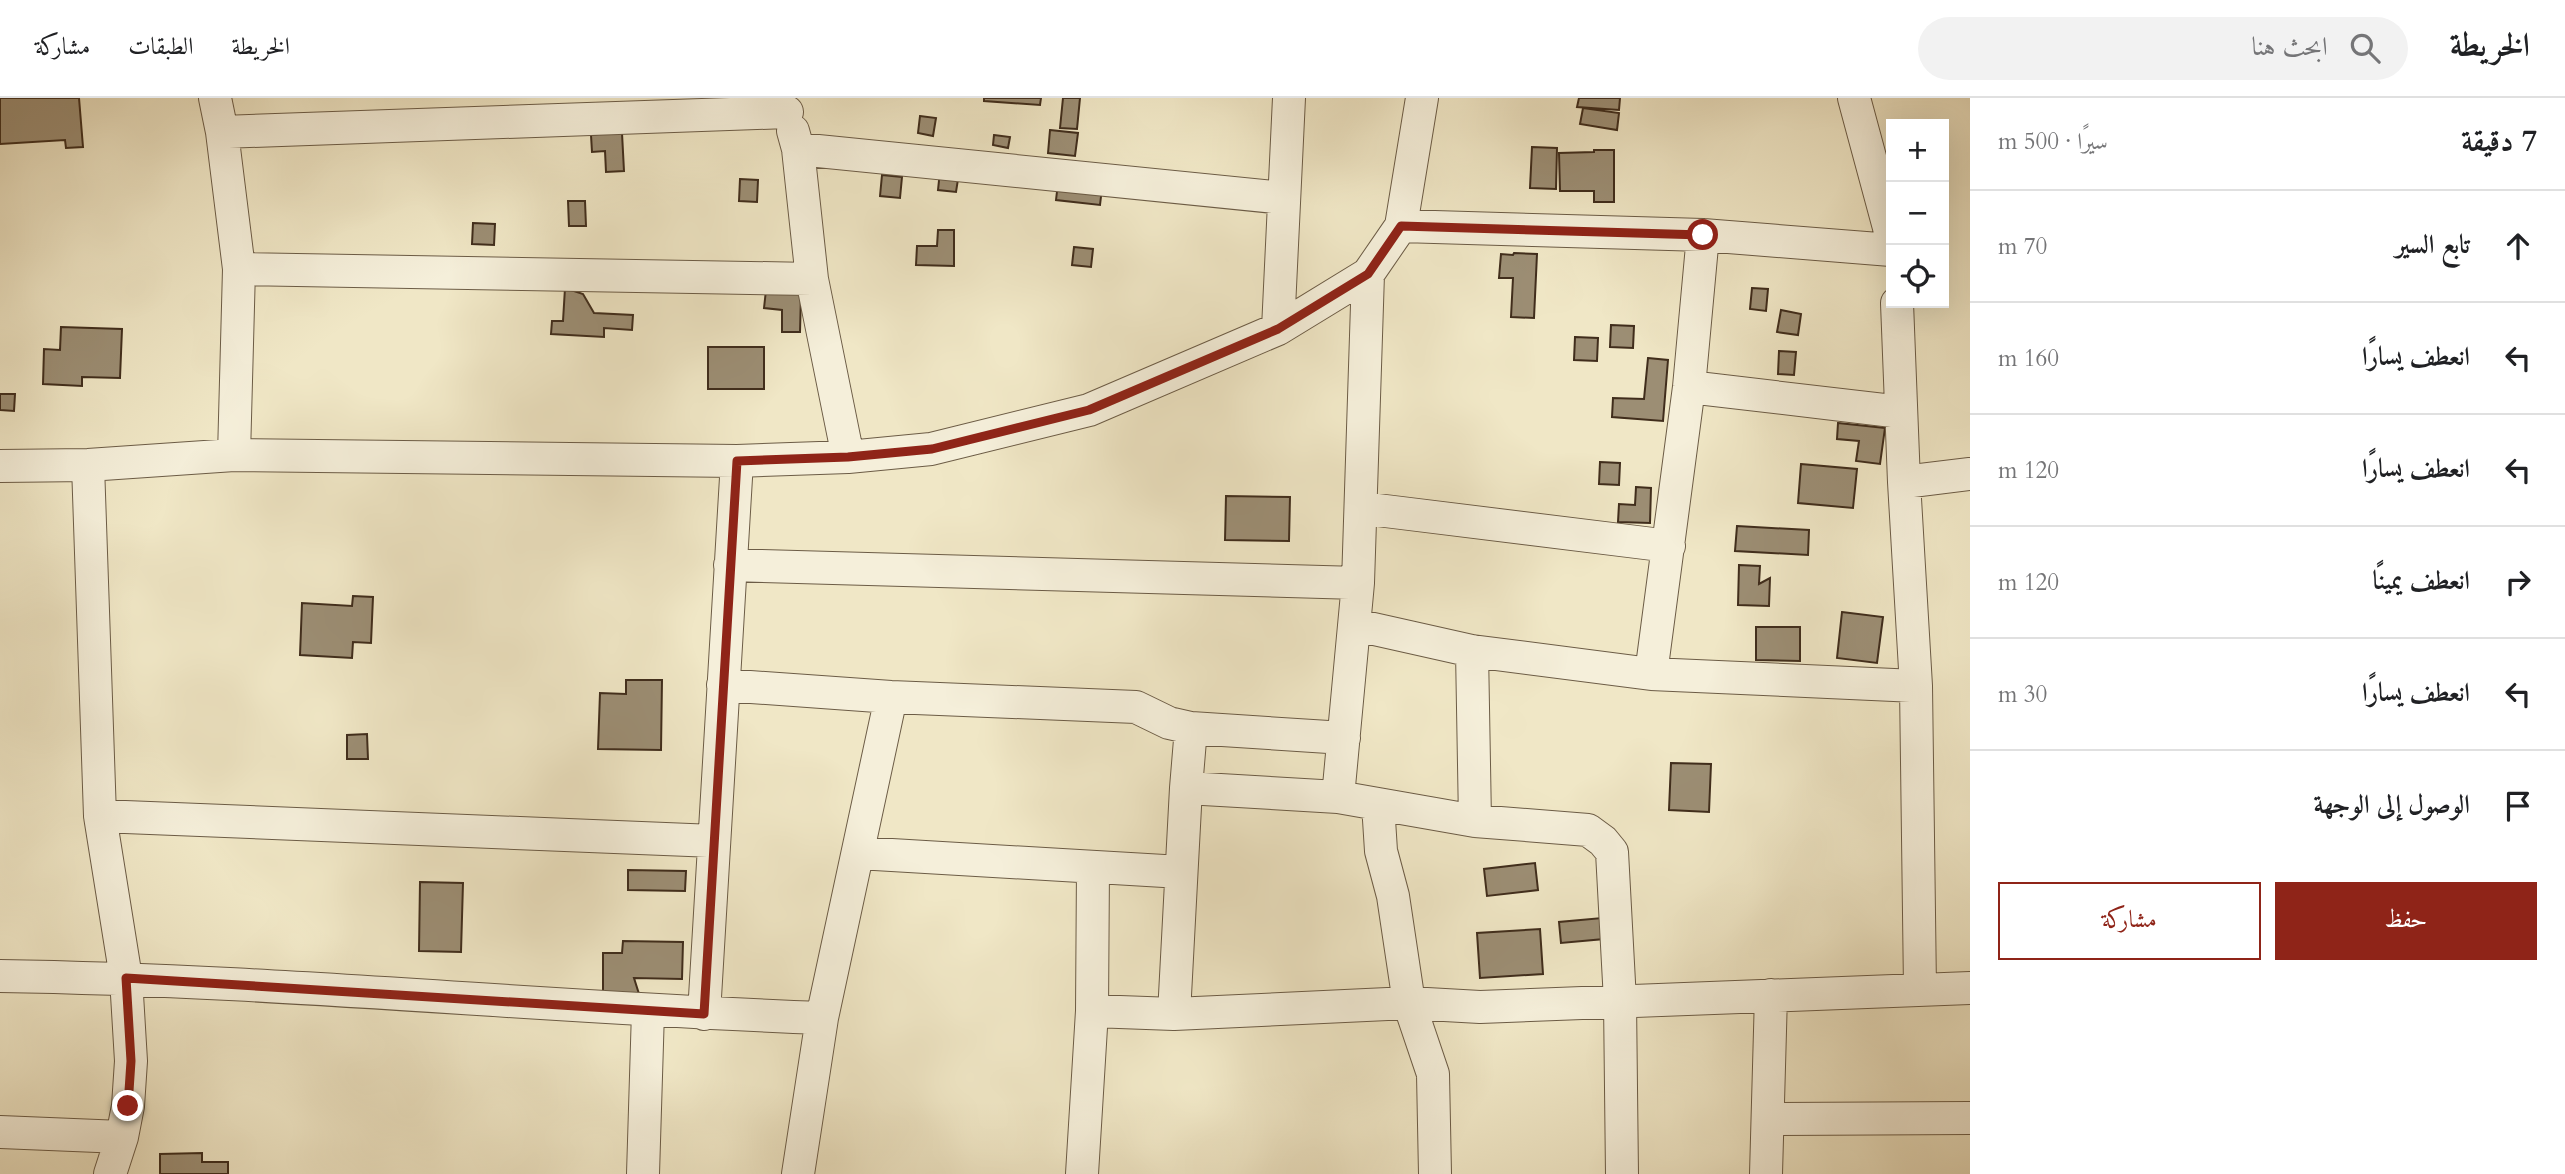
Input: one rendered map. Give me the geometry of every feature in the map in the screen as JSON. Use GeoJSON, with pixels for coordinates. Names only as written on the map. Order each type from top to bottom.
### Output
{"type":"FeatureCollection","features":[{"type":"Feature","properties":{"kind":"street"},"geometry":{"type":"LineString","coordinates":[[215,98],[222,132],[239,270],[234,454]]}},
{"type":"Feature","properties":{"kind":"street"},"geometry":{"type":"LineString","coordinates":[[1278,329],[1289,98]]}},
{"type":"Feature","properties":{"kind":"street"},"geometry":{"type":"LineString","coordinates":[[0,466],[88,465],[234,454],[737,461],[848,457],[932,449],[1089,410],[1278,329],[1368,274],[1401,226],[1422,98]]}},
{"type":"Feature","properties":{"kind":"street"},"geometry":{"type":"LineString","coordinates":[[1854,98],[1886,216]]}},
{"type":"Feature","properties":{"kind":"street"},"geometry":{"type":"LineString","coordinates":[[222,132],[786,105],[798,149],[812,279],[848,457]]}},
{"type":"Feature","properties":{"kind":"street"},"geometry":{"type":"LineString","coordinates":[[798,149],[1284,198]]}},
{"type":"Feature","properties":{"kind":"street"},"geometry":{"type":"LineString","coordinates":[[1401,226],[1703,235],[1886,250]]}},
{"type":"Feature","properties":{"kind":"street"},"geometry":{"type":"LineString","coordinates":[[1651,674],[1689,387],[1703,235]]}},
{"type":"Feature","properties":{"kind":"street"},"geometry":{"type":"LineString","coordinates":[[239,270],[812,279]]}},
{"type":"Feature","properties":{"kind":"street"},"geometry":{"type":"LineString","coordinates":[[1338,797],[1356,625],[1368,274]]}},
{"type":"Feature","properties":{"kind":"street"},"geometry":{"type":"LineString","coordinates":[[1897,308],[1916,686],[1920,989]]}},
{"type":"Feature","properties":{"kind":"street"},"geometry":{"type":"LineString","coordinates":[[1689,387],[1901,412]]}},
{"type":"Feature","properties":{"kind":"street"},"geometry":{"type":"LineString","coordinates":[[704,1014],[737,461]]}},
{"type":"Feature","properties":{"kind":"street"},"geometry":{"type":"LineString","coordinates":[[88,465],[100,816],[126,978],[131,1061],[128,1106],[122,1137],[110,1174]]}},
{"type":"Feature","properties":{"kind":"street"},"geometry":{"type":"LineString","coordinates":[[1904,482],[1970,474]]}},
{"type":"Feature","properties":{"kind":"street"},"geometry":{"type":"LineString","coordinates":[[1361,508],[1669,546]]}},
{"type":"Feature","properties":{"kind":"street"},"geometry":{"type":"LineString","coordinates":[[730,565],[1358,583]]}},
{"type":"Feature","properties":{"kind":"street"},"geometry":{"type":"LineString","coordinates":[[1356,625],[1472,651],[1651,674],[1916,686]]}},
{"type":"Feature","properties":{"kind":"street"},"geometry":{"type":"LineString","coordinates":[[1472,651],[1475,821]]}},
{"type":"Feature","properties":{"kind":"street"},"geometry":{"type":"LineString","coordinates":[[723,685],[891,697],[1136,707],[1169,723],[1191,728],[1344,738]]}},
{"type":"Feature","properties":{"kind":"street"},"geometry":{"type":"LineString","coordinates":[[798,1174],[822,1018],[891,697]]}},
{"type":"Feature","properties":{"kind":"street"},"geometry":{"type":"LineString","coordinates":[[1174,1014],[1191,728]]}},
{"type":"Feature","properties":{"kind":"street"},"geometry":{"type":"LineString","coordinates":[[1186,788],[1338,797],[1475,821],[1588,830],[1603,841],[1612,852],[1620,1001],[1622,1174]]}},
{"type":"Feature","properties":{"kind":"street"},"geometry":{"type":"LineString","coordinates":[[1378,804],[1381,851],[1393,896],[1409,1003],[1433,1074],[1435,1174]]}},
{"type":"Feature","properties":{"kind":"street"},"geometry":{"type":"LineString","coordinates":[[100,816],[713,841]]}},
{"type":"Feature","properties":{"kind":"street"},"geometry":{"type":"LineString","coordinates":[[858,853],[1181,872]]}},
{"type":"Feature","properties":{"kind":"street"},"geometry":{"type":"LineString","coordinates":[[1082,1174],[1092,1011],[1093,867]]}},
{"type":"Feature","properties":{"kind":"street"},"geometry":{"type":"LineString","coordinates":[[0,976],[126,978],[648,1011],[822,1018]]}},
{"type":"Feature","properties":{"kind":"street"},"geometry":{"type":"LineString","coordinates":[[1092,1011],[1174,1014],[1409,1003],[1480,1007],[1970,988]]}},
{"type":"Feature","properties":{"kind":"street"},"geometry":{"type":"LineString","coordinates":[[1766,1174],[1771,995]]}},
{"type":"Feature","properties":{"kind":"street"},"geometry":{"type":"LineString","coordinates":[[643,1174],[648,1011]]}},
{"type":"Feature","properties":{"kind":"street"},"geometry":{"type":"LineString","coordinates":[[1768,1119],[1970,1118]]}},
{"type":"Feature","properties":{"kind":"street"},"geometry":{"type":"LineString","coordinates":[[0,1132],[122,1137]]}},
{"type":"Feature","properties":{"kind":"building"},"geometry":{"type":"Polygon","coordinates":[[[0,98],[79,98],[83,147],[66,148],[65,140],[0,144],[0,98]]]}},
{"type":"Feature","properties":{"kind":"building"},"geometry":{"type":"Polygon","coordinates":[[[984,98],[1041,98],[1040,105],[984,101],[984,98]]]}},
{"type":"Feature","properties":{"kind":"building"},"geometry":{"type":"Polygon","coordinates":[[[1063,98],[1080,98],[1077,129],[1060,128],[1063,98]]]}},
{"type":"Feature","properties":{"kind":"building"},"geometry":{"type":"Polygon","coordinates":[[[1579,98],[1620,98],[1619,110],[1577,107],[1579,98]]]}},
{"type":"Feature","properties":{"kind":"building"},"geometry":{"type":"Polygon","coordinates":[[[1583,108],[1619,113],[1617,130],[1580,124],[1583,108]]]}},
{"type":"Feature","properties":{"kind":"building"},"geometry":{"type":"Polygon","coordinates":[[[920,116],[936,118],[933,136],[918,133],[920,116]]]}},
{"type":"Feature","properties":{"kind":"building"},"geometry":{"type":"Polygon","coordinates":[[[1050,130],[1078,133],[1075,156],[1048,153],[1050,130]]]}},
{"type":"Feature","properties":{"kind":"building"},"geometry":{"type":"Polygon","coordinates":[[[622,133],[624,171],[606,172],[605,151],[592,152],[591,135],[622,133]]]}},
{"type":"Feature","properties":{"kind":"building"},"geometry":{"type":"Polygon","coordinates":[[[994,135],[1010,137],[1008,148],[993,145],[994,135]]]}},
{"type":"Feature","properties":{"kind":"building"},"geometry":{"type":"Polygon","coordinates":[[[1532,147],[1557,148],[1556,189],[1530,188],[1532,147]]]}},
{"type":"Feature","properties":{"kind":"building"},"geometry":{"type":"Polygon","coordinates":[[[1614,150],[1614,202],[1594,202],[1594,191],[1560,191],[1559,153],[1614,150]]]}},
{"type":"Feature","properties":{"kind":"building"},"geometry":{"type":"Polygon","coordinates":[[[940,171],[959,173],[956,192],[938,190],[940,171]]]}},
{"type":"Feature","properties":{"kind":"building"},"geometry":{"type":"Polygon","coordinates":[[[882,175],[902,177],[900,198],[880,196],[882,175]]]}},
{"type":"Feature","properties":{"kind":"building"},"geometry":{"type":"Polygon","coordinates":[[[740,179],[758,180],[757,202],[739,201],[740,179]]]}},
{"type":"Feature","properties":{"kind":"building"},"geometry":{"type":"Polygon","coordinates":[[[1058,183],[1102,188],[1100,205],[1056,200],[1058,183]]]}},
{"type":"Feature","properties":{"kind":"building"},"geometry":{"type":"Polygon","coordinates":[[[568,201],[585,201],[586,226],[569,226],[568,201]]]}},
{"type":"Feature","properties":{"kind":"building"},"geometry":{"type":"Polygon","coordinates":[[[473,223],[495,224],[494,245],[472,244],[473,223]]]}},
{"type":"Feature","properties":{"kind":"building"},"geometry":{"type":"Polygon","coordinates":[[[938,230],[954,230],[954,266],[916,265],[917,246],[937,246],[938,230]]]}},
{"type":"Feature","properties":{"kind":"building"},"geometry":{"type":"Polygon","coordinates":[[[1074,247],[1093,249],[1091,267],[1072,265],[1074,247]]]}},
{"type":"Feature","properties":{"kind":"building"},"geometry":{"type":"Polygon","coordinates":[[[1501,254],[1537,254],[1534,318],[1511,317],[1513,278],[1499,278],[1501,254]]]}},
{"type":"Feature","properties":{"kind":"building"},"geometry":{"type":"Polygon","coordinates":[[[565,288],[583,294],[594,313],[633,315],[632,330],[604,328],[604,337],[551,334],[552,321],[563,321],[565,288]]]}},
{"type":"Feature","properties":{"kind":"building"},"geometry":{"type":"Polygon","coordinates":[[[1752,288],[1768,289],[1766,311],[1750,309],[1752,288]]]}},
{"type":"Feature","properties":{"kind":"building"},"geometry":{"type":"Polygon","coordinates":[[[766,290],[801,294],[800,332],[782,332],[782,310],[764,308],[766,290]]]}},
{"type":"Feature","properties":{"kind":"building"},"geometry":{"type":"Polygon","coordinates":[[[1781,310],[1801,314],[1798,335],[1777,332],[1781,310]]]}},
{"type":"Feature","properties":{"kind":"building"},"geometry":{"type":"Polygon","coordinates":[[[1611,325],[1634,326],[1633,348],[1610,347],[1611,325]]]}},
{"type":"Feature","properties":{"kind":"building"},"geometry":{"type":"Polygon","coordinates":[[[61,327],[122,329],[120,378],[82,377],[82,386],[43,384],[44,349],[60,350],[61,327]]]}},
{"type":"Feature","properties":{"kind":"building"},"geometry":{"type":"Polygon","coordinates":[[[1575,337],[1598,338],[1597,361],[1574,360],[1575,337]]]}},
{"type":"Feature","properties":{"kind":"building"},"geometry":{"type":"Polygon","coordinates":[[[708,347],[764,347],[764,389],[708,389],[708,347]]]}},
{"type":"Feature","properties":{"kind":"building"},"geometry":{"type":"Polygon","coordinates":[[[1779,351],[1796,352],[1794,375],[1778,374],[1779,351]]]}},
{"type":"Feature","properties":{"kind":"building"},"geometry":{"type":"Polygon","coordinates":[[[1648,358],[1668,360],[1663,421],[1612,417],[1613,398],[1644,399],[1648,358]]]}},
{"type":"Feature","properties":{"kind":"building"},"geometry":{"type":"Polygon","coordinates":[[[0,394],[15,394],[14,411],[0,410],[0,394]]]}},
{"type":"Feature","properties":{"kind":"building"},"geometry":{"type":"Polygon","coordinates":[[[1838,423],[1885,428],[1880,464],[1856,461],[1859,441],[1837,439],[1838,423]]]}},
{"type":"Feature","properties":{"kind":"building"},"geometry":{"type":"Polygon","coordinates":[[[1600,462],[1620,463],[1619,485],[1599,484],[1600,462]]]}},
{"type":"Feature","properties":{"kind":"building"},"geometry":{"type":"Polygon","coordinates":[[[1801,464],[1857,469],[1853,508],[1798,503],[1801,464]]]}},
{"type":"Feature","properties":{"kind":"building"},"geometry":{"type":"Polygon","coordinates":[[[1636,487],[1651,488],[1650,523],[1618,522],[1619,504],[1635,505],[1636,487]]]}},
{"type":"Feature","properties":{"kind":"building"},"geometry":{"type":"Polygon","coordinates":[[[1226,496],[1290,497],[1289,541],[1225,540],[1226,496]]]}},
{"type":"Feature","properties":{"kind":"building"},"geometry":{"type":"Polygon","coordinates":[[[1737,526],[1809,530],[1808,555],[1735,551],[1737,526]]]}},
{"type":"Feature","properties":{"kind":"building"},"geometry":{"type":"Polygon","coordinates":[[[1739,565],[1760,566],[1759,584],[1770,578],[1769,606],[1738,605],[1739,565]]]}},
{"type":"Feature","properties":{"kind":"building"},"geometry":{"type":"Polygon","coordinates":[[[353,596],[373,597],[371,643],[353,642],[352,658],[300,655],[302,603],[352,606],[353,596]]]}},
{"type":"Feature","properties":{"kind":"building"},"geometry":{"type":"Polygon","coordinates":[[[1842,612],[1883,617],[1877,663],[1837,658],[1842,612]]]}},
{"type":"Feature","properties":{"kind":"building"},"geometry":{"type":"Polygon","coordinates":[[[1756,627],[1800,627],[1800,661],[1756,660],[1756,627]]]}},
{"type":"Feature","properties":{"kind":"building"},"geometry":{"type":"Polygon","coordinates":[[[626,680],[662,680],[661,750],[598,749],[600,693],[626,694],[626,680]]]}},
{"type":"Feature","properties":{"kind":"building"},"geometry":{"type":"Polygon","coordinates":[[[367,734],[368,759],[347,759],[347,735],[367,734]]]}},
{"type":"Feature","properties":{"kind":"building"},"geometry":{"type":"Polygon","coordinates":[[[1671,763],[1711,764],[1709,812],[1669,810],[1671,763]]]}},
{"type":"Feature","properties":{"kind":"building"},"geometry":{"type":"Polygon","coordinates":[[[1535,863],[1538,890],[1487,896],[1484,869],[1535,863]]]}},
{"type":"Feature","properties":{"kind":"building"},"geometry":{"type":"Polygon","coordinates":[[[628,870],[686,871],[685,891],[628,890],[628,870]]]}},
{"type":"Feature","properties":{"kind":"building"},"geometry":{"type":"Polygon","coordinates":[[[420,882],[463,883],[461,952],[419,951],[420,882]]]}},
{"type":"Feature","properties":{"kind":"building"},"geometry":{"type":"Polygon","coordinates":[[[1602,918],[1604,939],[1561,943],[1559,922],[1602,918]]]}},
{"type":"Feature","properties":{"kind":"building"},"geometry":{"type":"Polygon","coordinates":[[[1540,929],[1543,974],[1480,978],[1477,933],[1540,929]]]}},
{"type":"Feature","properties":{"kind":"building"},"geometry":{"type":"Polygon","coordinates":[[[623,941],[683,942],[682,979],[634,978],[639,994],[603,992],[603,953],[622,953],[623,941]]]}},
{"type":"Feature","properties":{"kind":"building"},"geometry":{"type":"Polygon","coordinates":[[[202,1153],[202,1162],[228,1162],[228,1174],[160,1174],[160,1154],[202,1153]]]}},
{"type":"Feature","properties":{"kind":"route"},"geometry":{"type":"LineString","coordinates":[[128,1106],[131,1061],[126,978],[704,1014],[737,461],[848,457],[932,449],[1089,410],[1278,329],[1368,274],[1401,226],[1703,235]]}}]}
